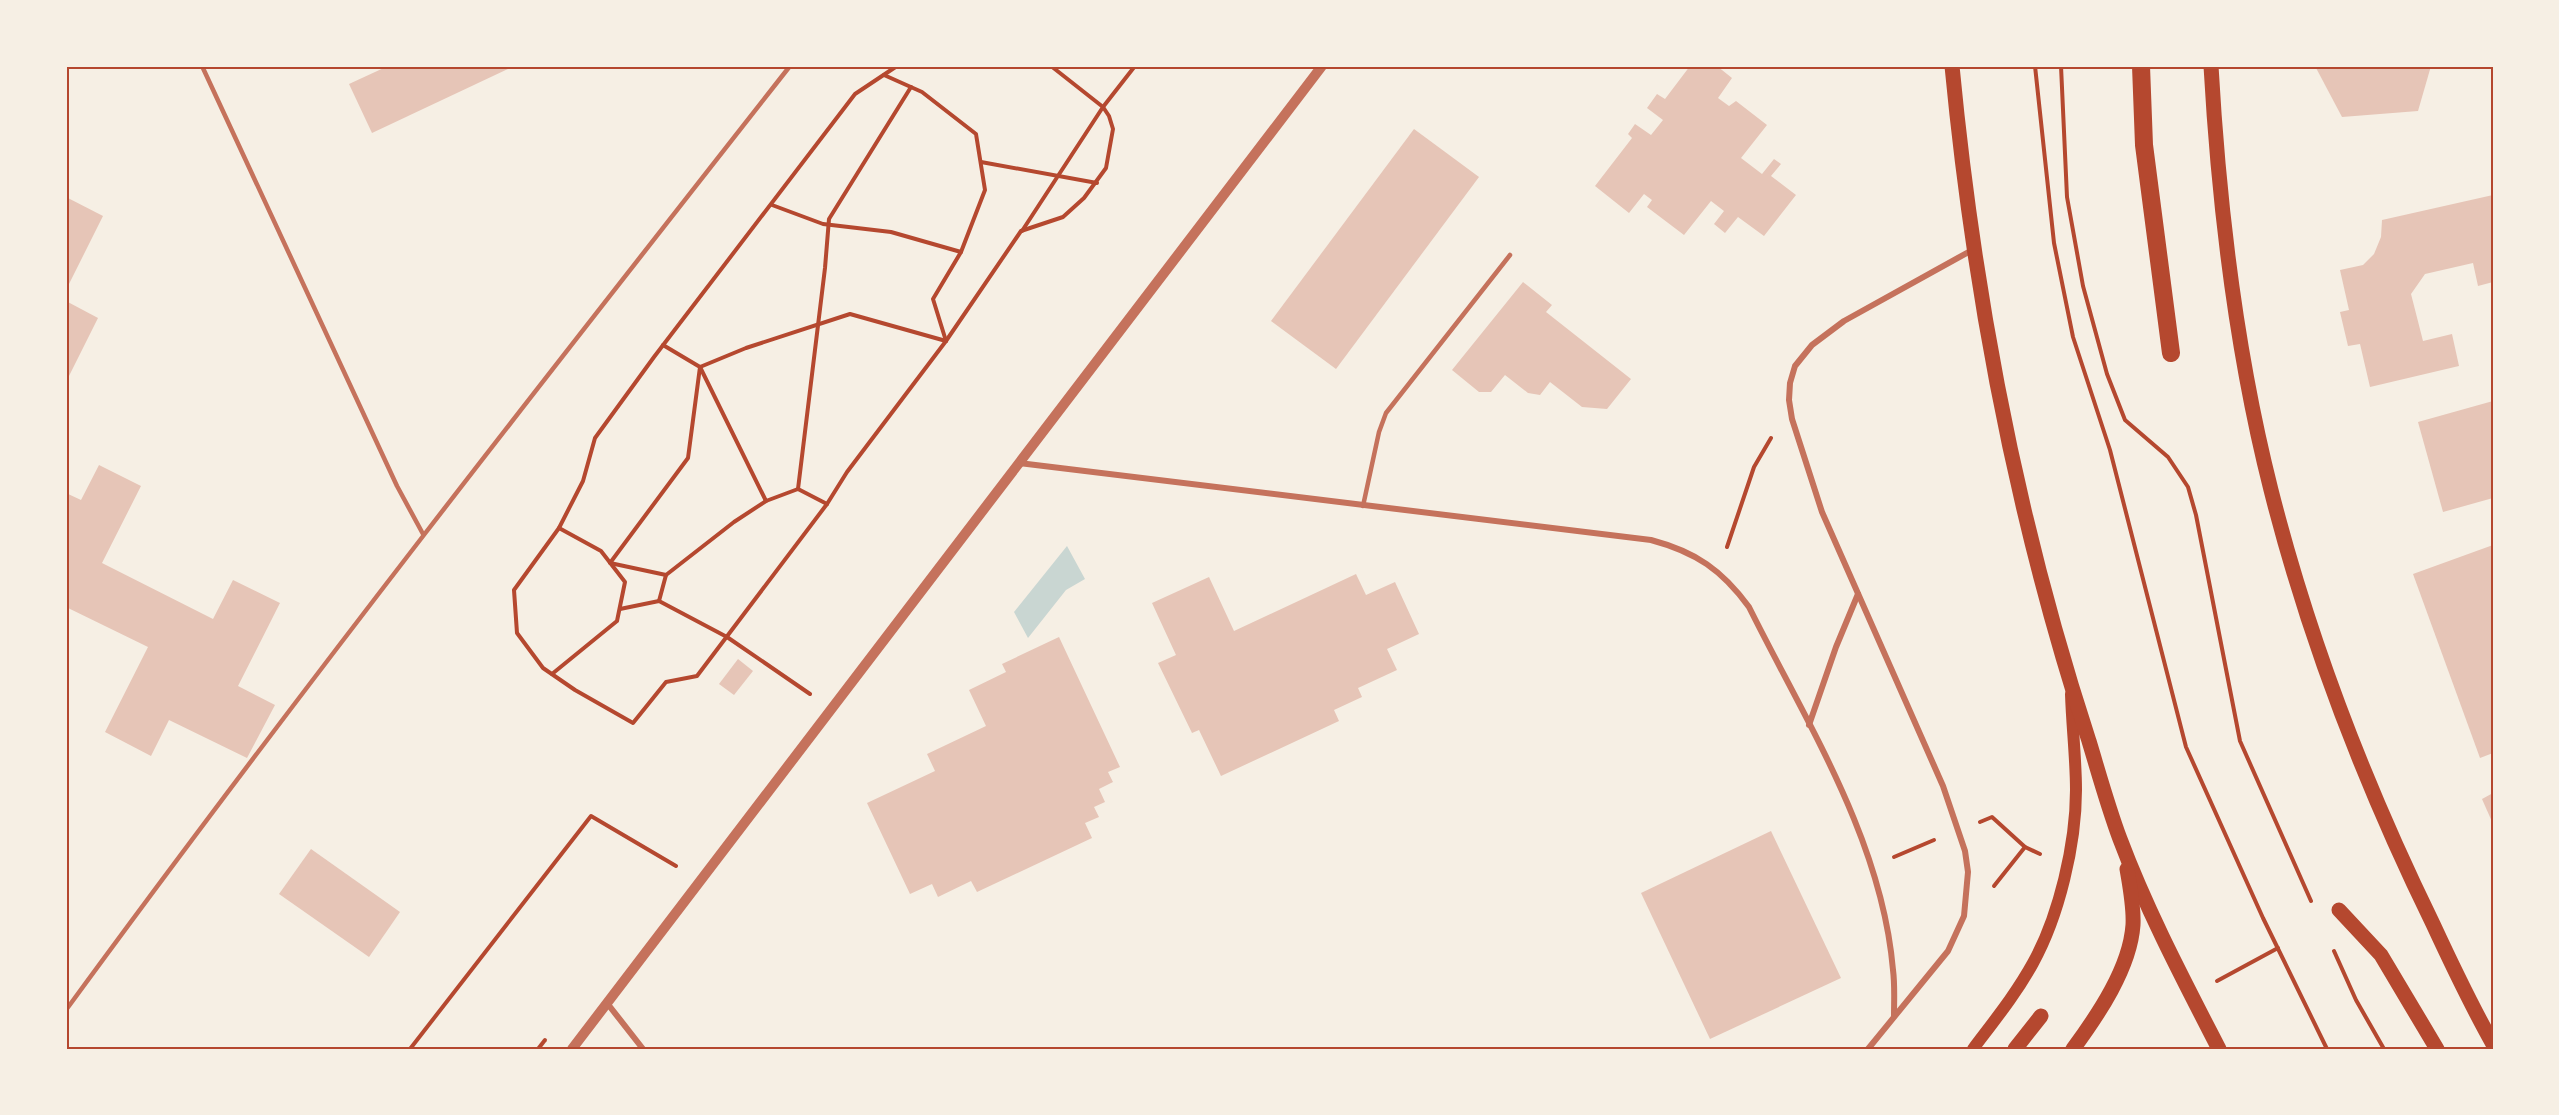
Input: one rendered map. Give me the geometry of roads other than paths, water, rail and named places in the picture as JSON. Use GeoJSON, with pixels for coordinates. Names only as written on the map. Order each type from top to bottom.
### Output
{"type":"FeatureCollection","features":[{"type":"Feature","properties":{"kind":"highway"},"geometry":{"type":"LineString","coordinates":[[2141,66],[2144,145],[2171,353]]}},
{"type":"Feature","properties":{"kind":"main road"},"geometry":{"type":"LineString","coordinates":[[1952,66],[1960,147],[1994,374],[2010,456],[2049,612],[2121,840],[2158,927],[2219,1049]]}},
{"type":"Feature","properties":{"kind":"main road"},"geometry":{"type":"LineString","coordinates":[[2211,66],[2215,139],[2228,253],[2247,377],[2271,489],[2302,597],[2338,704],[2378,808],[2469,1000],[2493,1044]]}},
{"type":"Feature","properties":{"kind":"main road"},"geometry":{"type":"LineString","coordinates":[[1973,1049],[2002,1011],[2034,962],[2055,914],[2072,833],[2076,792],[2070,684]]}},
{"type":"Feature","properties":{"kind":"main road"},"geometry":{"type":"LineString","coordinates":[[2073,1049],[2113,986],[2123,965],[2133,925],[2130,885],[2121,840]]}},
{"type":"Feature","properties":{"kind":"main road"},"geometry":{"type":"LineString","coordinates":[[2339,910],[2381,955],[2437,1049]]}},
{"type":"Feature","properties":{"kind":"main road"},"geometry":{"type":"LineString","coordinates":[[2015,1049],[2041,1016]]}},
{"type":"Feature","properties":{"kind":"street"},"geometry":{"type":"LineString","coordinates":[[572,1049],[1322,66]]}},
{"type":"Feature","properties":{"kind":"street"},"geometry":{"type":"LineString","coordinates":[[1868,1049],[1948,951],[1964,915],[1968,872],[1965,851],[1943,786],[1822,512],[1792,419],[1789,400],[1790,383],[1795,366],[1812,345],[1844,321],[1974,249]]}},
{"type":"Feature","properties":{"kind":"street"},"geometry":{"type":"LineString","coordinates":[[1019,463],[1651,540],[1686,551],[1718,571],[1734,586],[1749,607],[1853,816],[1872,867],[1885,920],[1894,971],[1894,1016]]}},
{"type":"Feature","properties":{"kind":"street"},"geometry":{"type":"LineString","coordinates":[[1809,725],[1836,646],[1858,594]]}},
{"type":"Feature","properties":{"kind":"street"},"geometry":{"type":"LineString","coordinates":[[607,1003],[643,1049]]}},
{"type":"Feature","properties":{"kind":"lane"},"geometry":{"type":"LineString","coordinates":[[202,66],[397,486],[423,534]]}},
{"type":"Feature","properties":{"kind":"lane"},"geometry":{"type":"LineString","coordinates":[[66,1010],[179,856],[423,534],[790,66]]}},
{"type":"Feature","properties":{"kind":"lane"},"geometry":{"type":"LineString","coordinates":[[1363,506],[1379,432],[1386,413],[1510,255]]}}]}
